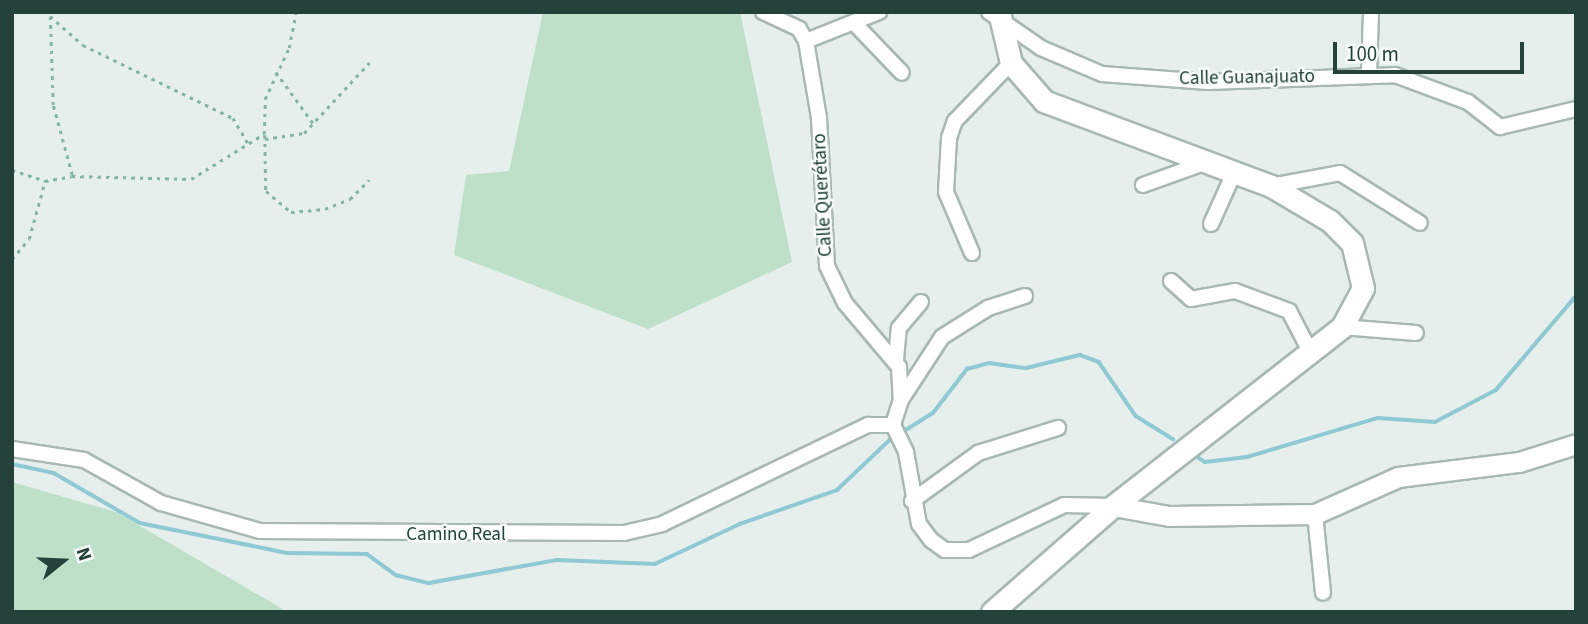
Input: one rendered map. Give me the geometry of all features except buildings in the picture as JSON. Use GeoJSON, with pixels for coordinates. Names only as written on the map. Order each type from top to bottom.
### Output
{"type":"FeatureCollection","features":[{"type":"Feature","properties":{"kind":"main road"},"geometry":{"type":"LineString","coordinates":[[992,612],[1114,506],[1342,327],[1363,288],[1352,243],[1330,221],[1271,187],[1068,114],[1044,101],[1011,63],[995,16]]}},
{"type":"Feature","properties":{"kind":"street"},"geometry":{"type":"LineString","coordinates":[[762,12],[799,29],[806,41],[856,25],[879,12]]}},
{"type":"Feature","properties":{"kind":"street"},"geometry":{"type":"LineString","coordinates":[[1369,73],[1371,12]]}},
{"type":"Feature","properties":{"kind":"street","name":"Calle Guanajuato"},"geometry":{"type":"LineString","coordinates":[[995,16],[1102,74],[1208,82],[1369,73],[1430,84],[1500,127],[1576,109]]}},
{"type":"Feature","properties":{"kind":"street"},"geometry":{"type":"LineString","coordinates":[[856,25],[902,73]]}},
{"type":"Feature","properties":{"kind":"street","name":"Calle Querétaro"},"geometry":{"type":"LineString","coordinates":[[806,41],[819,118],[827,266],[845,303],[896,360]]}},
{"type":"Feature","properties":{"kind":"street"},"geometry":{"type":"LineString","coordinates":[[972,253],[946,192],[949,138],[955,121],[1011,63]]}},
{"type":"Feature","properties":{"kind":"street"},"geometry":{"type":"LineString","coordinates":[[1143,185],[1204,163]]}},
{"type":"Feature","properties":{"kind":"street"},"geometry":{"type":"LineString","coordinates":[[1210,224],[1234,173]]}},
{"type":"Feature","properties":{"kind":"street"},"geometry":{"type":"LineString","coordinates":[[1271,187],[1340,173],[1420,223]]}},
{"type":"Feature","properties":{"kind":"street"},"geometry":{"type":"LineString","coordinates":[[1171,281],[1191,299],[1235,291],[1289,311],[1311,353]]}},
{"type":"Feature","properties":{"kind":"street"},"geometry":{"type":"LineString","coordinates":[[1025,296],[988,308],[942,337],[901,400],[893,425],[902,443],[912,501],[930,540],[957,551],[1064,505],[1114,506],[1169,516],[1315,513],[1398,477],[1519,462],[1576,444]]}},
{"type":"Feature","properties":{"kind":"street"},"geometry":{"type":"LineString","coordinates":[[901,400],[896,360],[899,328],[921,302]]}},
{"type":"Feature","properties":{"kind":"street"},"geometry":{"type":"LineString","coordinates":[[1342,327],[1416,333]]}},
{"type":"Feature","properties":{"kind":"street","name":"Camino Real"},"geometry":{"type":"LineString","coordinates":[[12,449],[84,460],[161,503],[260,531],[624,533],[662,524],[868,425],[893,425]]}},
{"type":"Feature","properties":{"kind":"street"},"geometry":{"type":"LineString","coordinates":[[912,501],[978,453],[1058,428]]}},
{"type":"Feature","properties":{"kind":"street"},"geometry":{"type":"LineString","coordinates":[[1315,513],[1323,593]]}},
{"type":"Feature","properties":{"kind":"path"},"geometry":{"type":"LineString","coordinates":[[296,12],[265,99],[266,191],[291,212],[325,209],[349,199],[369,180]]}},
{"type":"Feature","properties":{"kind":"path"},"geometry":{"type":"LineString","coordinates":[[72,176],[53,105],[50,16],[83,45],[233,118],[249,145]]}},
{"type":"Feature","properties":{"kind":"path"},"geometry":{"type":"LineString","coordinates":[[265,139],[292,139],[314,124],[369,63]]}},
{"type":"Feature","properties":{"kind":"path"},"geometry":{"type":"LineString","coordinates":[[276,72],[314,124]]}},
{"type":"Feature","properties":{"kind":"path"},"geometry":{"type":"LineString","coordinates":[[12,170],[45,181],[72,176],[174,183],[249,145],[264,134]]}},
{"type":"Feature","properties":{"kind":"path"},"geometry":{"type":"LineString","coordinates":[[12,259],[29,239],[45,181]]}},
{"type":"Feature","properties":{"kind":"green space"},"geometry":{"type":"Polygon","coordinates":[[[543,12],[740,12],[792,262],[648,329],[454,255],[466,175],[509,171],[543,12]]]}},
{"type":"Feature","properties":{"kind":"green space"},"geometry":{"type":"Polygon","coordinates":[[[12,482],[116,512],[288,612],[12,612],[12,482]]]}},
{"type":"Feature","properties":{"kind":"waterway"},"geometry":{"type":"LineString","coordinates":[[1194,455],[1205,462],[1247,457],[1378,418],[1435,422],[1496,390],[1576,296]]}},
{"type":"Feature","properties":{"kind":"waterway"},"geometry":{"type":"LineString","coordinates":[[901,433],[933,413],[967,369],[989,363],[1026,368],[1080,355],[1099,362],[1136,416],[1173,439]]}},
{"type":"Feature","properties":{"kind":"waterway"},"geometry":{"type":"LineString","coordinates":[[12,464],[54,473],[140,523],[288,553],[367,554],[396,575],[429,583],[557,560],[655,564],[740,524],[837,490],[894,436]]}}]}
